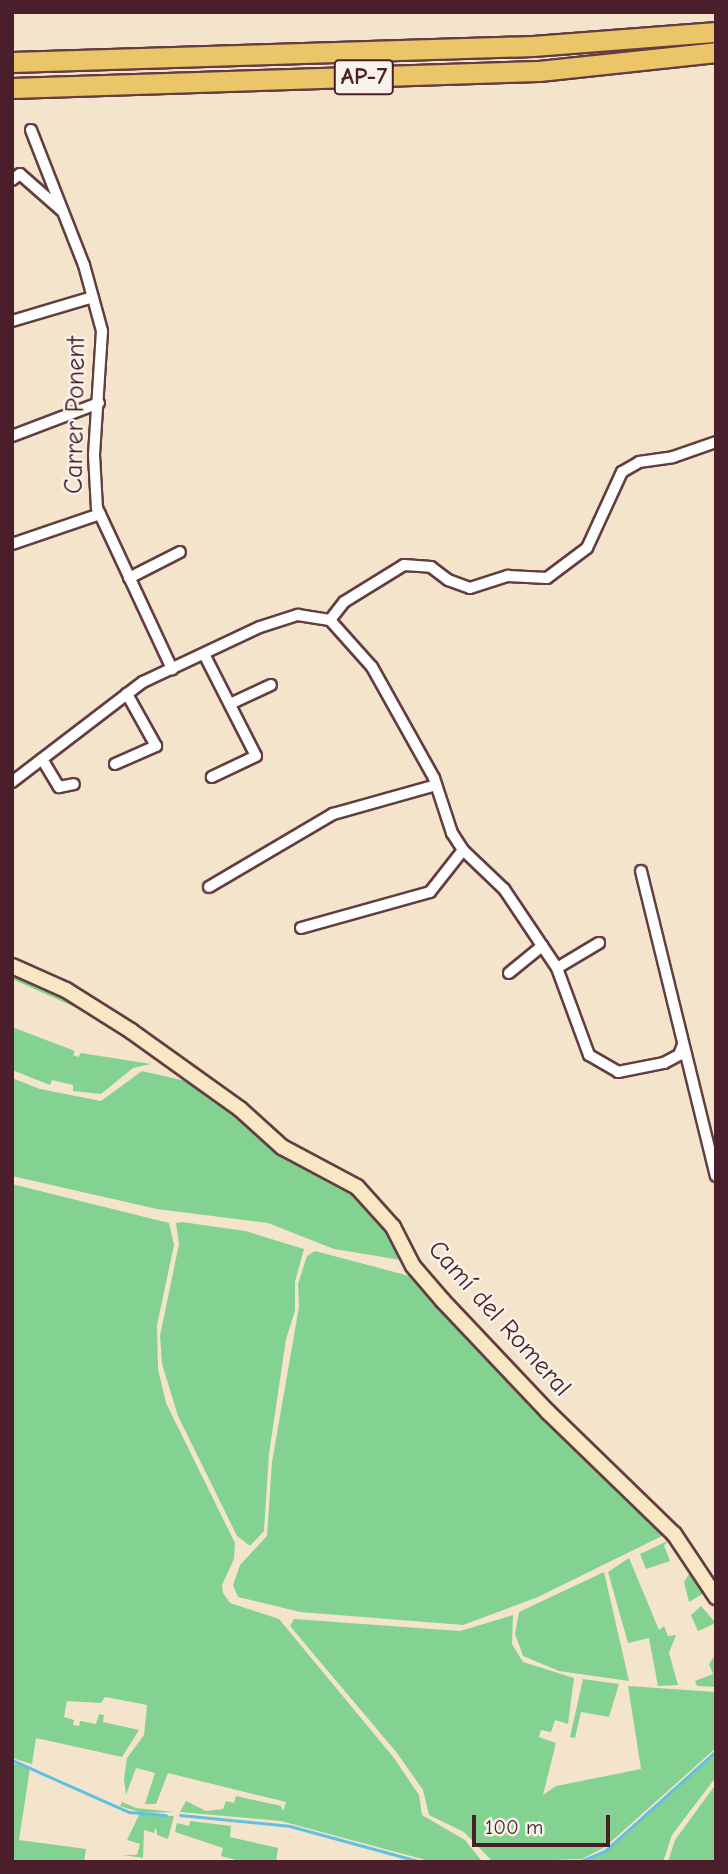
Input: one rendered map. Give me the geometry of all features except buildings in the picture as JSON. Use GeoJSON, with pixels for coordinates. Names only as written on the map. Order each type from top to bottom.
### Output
{"type":"FeatureCollection","features":[{"type":"Feature","properties":{"kind":"highway","name":"AP-7"},"geometry":{"type":"LineString","coordinates":[[12,62],[533,46],[716,32]]}},
{"type":"Feature","properties":{"kind":"highway","name":"AP-7"},"geometry":{"type":"LineString","coordinates":[[12,88],[539,71],[716,52]]}},
{"type":"Feature","properties":{"kind":"street","name":"Carrer Ponent"},"geometry":{"type":"LineString","coordinates":[[31,130],[64,213],[102,331],[94,455],[100,514],[172,669]]}},
{"type":"Feature","properties":{"kind":"street"},"geometry":{"type":"LineString","coordinates":[[15,174],[64,213]]}},
{"type":"Feature","properties":{"kind":"street"},"geometry":{"type":"LineString","coordinates":[[12,321],[93,297]]}},
{"type":"Feature","properties":{"kind":"street"},"geometry":{"type":"LineString","coordinates":[[12,436],[99,403]]}},
{"type":"Feature","properties":{"kind":"street"},"geometry":{"type":"LineString","coordinates":[[330,620],[344,602],[404,565],[431,567],[448,580],[470,588],[508,576],[547,578],[587,548],[600,526],[609,492],[622,472],[639,462],[673,457],[716,442]]}},
{"type":"Feature","properties":{"kind":"street"},"geometry":{"type":"LineString","coordinates":[[12,544],[100,514]]}},
{"type":"Feature","properties":{"kind":"street"},"geometry":{"type":"LineString","coordinates":[[129,578],[180,552]]}},
{"type":"Feature","properties":{"kind":"street"},"geometry":{"type":"LineString","coordinates":[[12,782],[127,694],[172,669],[298,615],[330,620],[372,667],[436,785],[452,832],[463,850],[504,889],[557,968],[589,1055],[618,1072],[664,1063],[679,1055],[682,1047]]}},
{"type":"Feature","properties":{"kind":"street"},"geometry":{"type":"LineString","coordinates":[[204,654],[256,756],[212,777]]}},
{"type":"Feature","properties":{"kind":"street"},"geometry":{"type":"LineString","coordinates":[[230,704],[271,685]]}},
{"type":"Feature","properties":{"kind":"street"},"geometry":{"type":"LineString","coordinates":[[115,764],[156,746],[127,694]]}},
{"type":"Feature","properties":{"kind":"street"},"geometry":{"type":"LineString","coordinates":[[42,759],[59,787],[74,784]]}},
{"type":"Feature","properties":{"kind":"street"},"geometry":{"type":"LineString","coordinates":[[209,887],[333,814],[436,785]]}},
{"type":"Feature","properties":{"kind":"street"},"geometry":{"type":"LineString","coordinates":[[300,928],[430,891],[463,850]]}},
{"type":"Feature","properties":{"kind":"street"},"geometry":{"type":"LineString","coordinates":[[641,871],[682,1047],[716,1175]]}},
{"type":"Feature","properties":{"kind":"street"},"geometry":{"type":"LineString","coordinates":[[557,968],[599,943]]}},
{"type":"Feature","properties":{"kind":"street"},"geometry":{"type":"LineString","coordinates":[[509,973],[542,946]]}},
{"type":"Feature","properties":{"kind":"street","name":"Camí del Romeral"},"geometry":{"type":"LineString","coordinates":[[12,967],[66,990],[131,1031],[240,1109],[282,1147],[358,1187],[393,1227],[413,1266],[548,1412],[674,1534],[716,1597]]}},
{"type":"Feature","properties":{"kind":"green space"},"geometry":{"type":"Polygon","coordinates":[[[12,971],[62,991],[155,1055],[97,1017],[12,979],[12,971]]]}},
{"type":"Feature","properties":{"kind":"green space"},"geometry":{"type":"Polygon","coordinates":[[[12,1027],[75,1051],[73,1055],[78,1057],[81,1053],[151,1064],[133,1068],[101,1094],[73,1091],[73,1085],[52,1080],[50,1085],[12,1070],[12,1027]]]}},
{"type":"Feature","properties":{"kind":"green space"},"geometry":{"type":"Polygon","coordinates":[[[142,1071],[190,1082],[224,1104],[283,1156],[357,1196],[384,1223],[404,1254],[401,1260],[334,1249],[268,1223],[157,1209],[12,1176],[12,1078],[40,1089],[101,1101],[142,1071]]]}},
{"type":"Feature","properties":{"kind":"green space"},"geometry":{"type":"Polygon","coordinates":[[[12,1184],[169,1223],[174,1245],[157,1325],[158,1369],[166,1403],[235,1543],[234,1559],[222,1585],[223,1593],[230,1603],[279,1619],[394,1758],[419,1795],[422,1815],[465,1840],[481,1860],[489,1862],[433,1862],[281,1821],[180,1812],[186,1801],[206,1811],[223,1809],[226,1801],[234,1803],[236,1796],[281,1806],[283,1811],[286,1802],[168,1773],[156,1804],[145,1804],[155,1773],[136,1768],[126,1795],[124,1780],[127,1758],[144,1735],[147,1705],[105,1697],[101,1703],[67,1701],[64,1717],[74,1720],[73,1725],[79,1726],[80,1721],[96,1724],[99,1714],[104,1715],[103,1722],[139,1730],[122,1757],[36,1738],[32,1764],[12,1758],[12,1184]]]}},
{"type":"Feature","properties":{"kind":"green space"},"geometry":{"type":"Polygon","coordinates":[[[176,1223],[245,1231],[304,1249],[295,1282],[295,1311],[286,1339],[269,1454],[264,1531],[250,1546],[237,1536],[178,1416],[162,1364],[160,1336],[179,1244],[176,1223]]]}},
{"type":"Feature","properties":{"kind":"green space"},"geometry":{"type":"Polygon","coordinates":[[[315,1251],[417,1278],[496,1361],[534,1409],[664,1535],[538,1597],[463,1625],[300,1612],[238,1597],[233,1585],[240,1565],[267,1536],[272,1462],[299,1307],[298,1284],[307,1256],[315,1251]]]}},
{"type":"Feature","properties":{"kind":"green space"},"geometry":{"type":"Polygon","coordinates":[[[672,1539],[664,1545],[670,1561],[646,1569],[640,1554],[672,1539]]]}},
{"type":"Feature","properties":{"kind":"green space"},"geometry":{"type":"Polygon","coordinates":[[[629,1558],[659,1630],[664,1626],[668,1636],[676,1635],[669,1653],[678,1685],[658,1686],[649,1638],[628,1643],[608,1572],[629,1558]]]}},
{"type":"Feature","properties":{"kind":"green space"},"geometry":{"type":"Polygon","coordinates":[[[691,1571],[709,1590],[689,1602],[684,1582],[691,1571]]]}},
{"type":"Feature","properties":{"kind":"green space"},"geometry":{"type":"Polygon","coordinates":[[[604,1572],[629,1681],[559,1671],[523,1656],[515,1634],[519,1612],[604,1572]]]}},
{"type":"Feature","properties":{"kind":"green space"},"geometry":{"type":"Polygon","coordinates":[[[701,1606],[716,1623],[698,1631],[691,1615],[701,1606]]]}},
{"type":"Feature","properties":{"kind":"green space"},"geometry":{"type":"Polygon","coordinates":[[[513,1615],[512,1644],[523,1662],[574,1678],[568,1724],[555,1720],[551,1732],[541,1730],[539,1737],[556,1743],[543,1795],[556,1786],[641,1769],[628,1686],[716,1692],[716,1748],[605,1847],[582,1859],[493,1862],[464,1832],[429,1815],[423,1790],[397,1753],[290,1626],[294,1619],[460,1631],[513,1615]]]}},
{"type":"Feature","properties":{"kind":"green space"},"geometry":{"type":"Polygon","coordinates":[[[716,1653],[716,1687],[697,1686],[695,1681],[713,1674],[709,1664],[716,1653]]]}},
{"type":"Feature","properties":{"kind":"green space"},"geometry":{"type":"Polygon","coordinates":[[[583,1679],[619,1684],[609,1717],[581,1712],[575,1738],[570,1737],[583,1679]]]}},
{"type":"Feature","properties":{"kind":"green space"},"geometry":{"type":"Polygon","coordinates":[[[716,1751],[716,1777],[672,1835],[663,1862],[584,1862],[606,1852],[716,1751]]]}},
{"type":"Feature","properties":{"kind":"green space"},"geometry":{"type":"Polygon","coordinates":[[[12,1763],[30,1768],[19,1840],[86,1849],[84,1862],[12,1862],[12,1763]]]}},
{"type":"Feature","properties":{"kind":"green space"},"geometry":{"type":"Polygon","coordinates":[[[716,1784],[716,1862],[668,1862],[675,1840],[716,1784]]]}},
{"type":"Feature","properties":{"kind":"green space"},"geometry":{"type":"Polygon","coordinates":[[[122,1802],[136,1808],[175,1812],[142,1813],[120,1806],[122,1802]]]}},
{"type":"Feature","properties":{"kind":"green space"},"geometry":{"type":"Polygon","coordinates":[[[139,1815],[174,1816],[168,1839],[157,1835],[156,1827],[154,1833],[144,1830],[143,1858],[123,1855],[137,1855],[140,1844],[127,1840],[139,1815]]]}},
{"type":"Feature","properties":{"kind":"green space"},"geometry":{"type":"Polygon","coordinates":[[[190,1821],[231,1826],[230,1837],[278,1848],[276,1862],[244,1862],[221,1856],[223,1848],[175,1832],[177,1823],[189,1826],[190,1821]]]}},
{"type":"Feature","properties":{"kind":"waterway"},"geometry":{"type":"LineString","coordinates":[[579,1862],[605,1851],[716,1751]]}},
{"type":"Feature","properties":{"kind":"waterway"},"geometry":{"type":"LineString","coordinates":[[12,1760],[129,1812],[166,1815]]}},
{"type":"Feature","properties":{"kind":"waterway"},"geometry":{"type":"LineString","coordinates":[[180,1815],[290,1826],[422,1862]]}}]}
